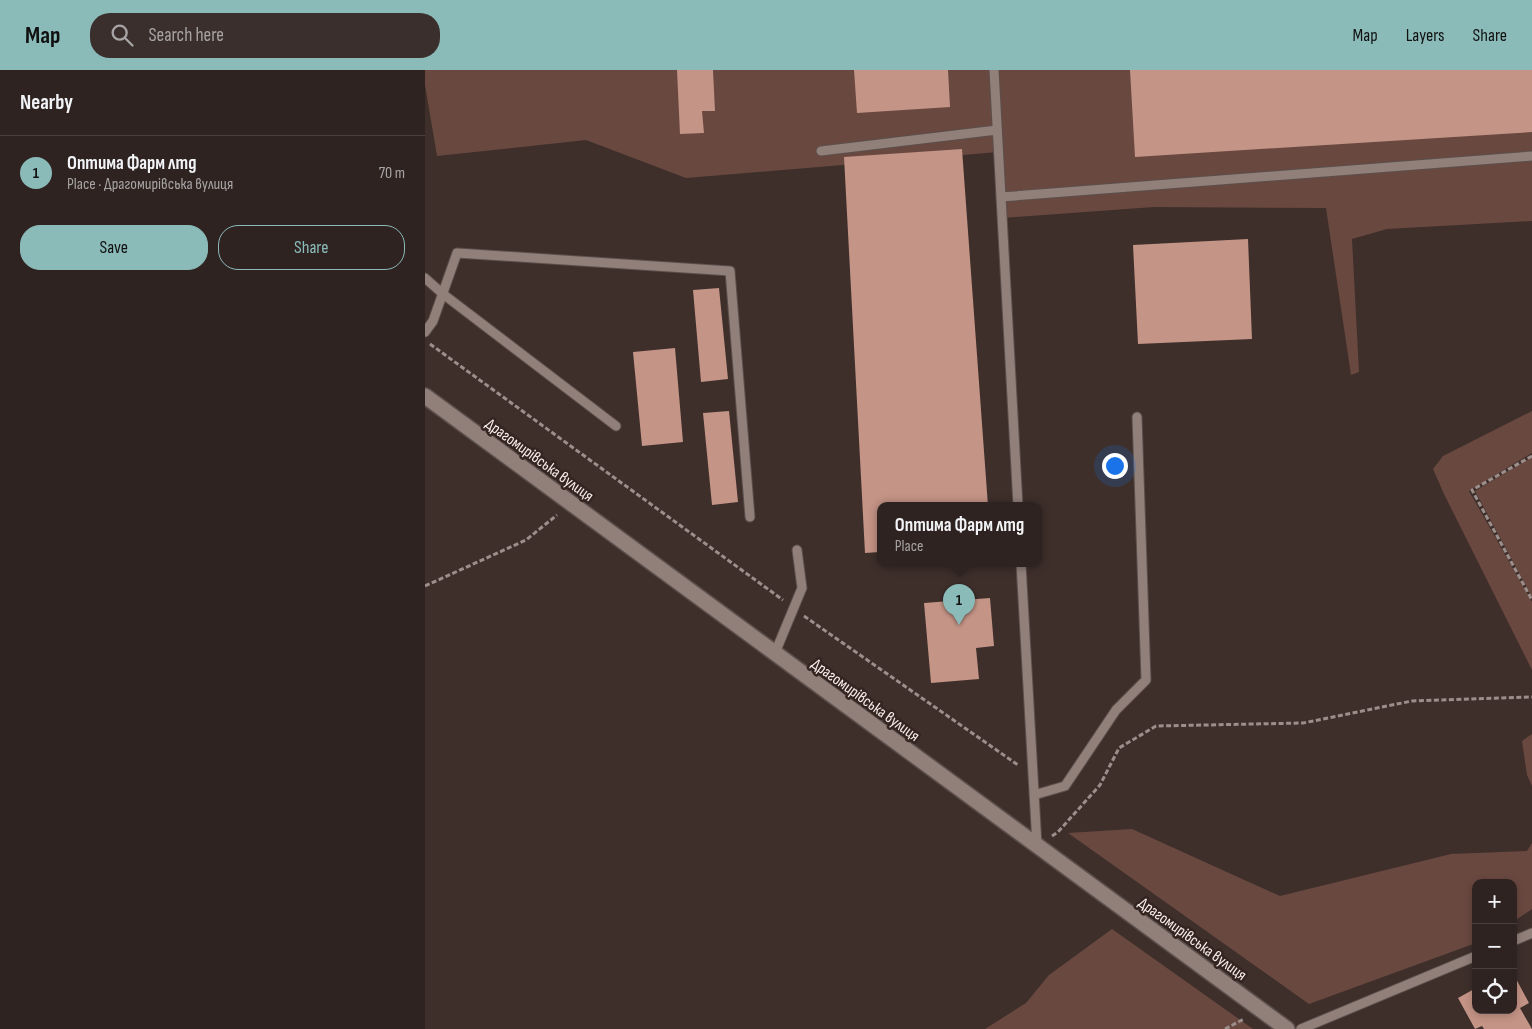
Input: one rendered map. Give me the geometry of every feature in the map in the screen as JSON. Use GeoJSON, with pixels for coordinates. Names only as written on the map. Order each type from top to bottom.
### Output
{"type":"FeatureCollection","features":[{"type":"Feature","properties":{"kind":"street","name":"Драгомирівська вулиця"},"geometry":{"type":"LineString","coordinates":[[425,396],[1287,1029]]}},
{"type":"Feature","properties":{"kind":"lane"},"geometry":{"type":"LineString","coordinates":[[994,70],[1018,502]]}},
{"type":"Feature","properties":{"kind":"lane"},"geometry":{"type":"LineString","coordinates":[[821,151],[997,130]]}},
{"type":"Feature","properties":{"kind":"lane"},"geometry":{"type":"LineString","coordinates":[[1001,197],[1532,156]]}},
{"type":"Feature","properties":{"kind":"lane"},"geometry":{"type":"LineString","coordinates":[[425,332],[433,321],[457,253],[730,271],[750,517]]}},
{"type":"Feature","properties":{"kind":"lane"},"geometry":{"type":"LineString","coordinates":[[425,278],[443,294],[616,426]]}},
{"type":"Feature","properties":{"kind":"lane"},"geometry":{"type":"LineString","coordinates":[[1034,795],[1065,786],[1116,710],[1146,680],[1137,416]]}},
{"type":"Feature","properties":{"kind":"lane"},"geometry":{"type":"LineString","coordinates":[[775,653],[802,588],[797,550]]}},
{"type":"Feature","properties":{"kind":"lane"},"geometry":{"type":"LineString","coordinates":[[1021,567],[1037,845]]}},
{"type":"Feature","properties":{"kind":"lane"},"geometry":{"type":"LineString","coordinates":[[1517,939],[1532,933]]}},
{"type":"Feature","properties":{"kind":"lane"},"geometry":{"type":"LineString","coordinates":[[1301,1029],[1472,958]]}},
{"type":"Feature","properties":{"kind":"path"},"geometry":{"type":"LineString","coordinates":[[425,340],[794,608],[1033,776]]}},
{"type":"Feature","properties":{"kind":"path"},"geometry":{"type":"LineString","coordinates":[[1532,456],[1472,490],[1532,600]]}},
{"type":"Feature","properties":{"kind":"path"},"geometry":{"type":"LineString","coordinates":[[425,586],[526,540],[571,504]]}},
{"type":"Feature","properties":{"kind":"path"},"geometry":{"type":"LineString","coordinates":[[1037,845],[1058,832],[1100,785],[1119,748],[1156,726],[1303,723],[1412,701],[1532,697]]}},
{"type":"Feature","properties":{"kind":"shaded area"},"geometry":{"type":"Polygon","coordinates":[[[425,70],[1532,70],[1532,221],[1387,229],[1352,239],[1359,372],[1351,375],[1326,208],[1154,207],[1002,218],[998,152],[686,178],[586,140],[437,156],[425,85],[425,70]]]}},
{"type":"Feature","properties":{"kind":"shaded area"},"geometry":{"type":"Polygon","coordinates":[[[1532,411],[1532,453],[1469,491],[1532,602],[1532,670],[1433,469],[1443,456],[1532,411]]]}},
{"type":"Feature","properties":{"kind":"shaded area"},"geometry":{"type":"Polygon","coordinates":[[[1532,457],[1532,597],[1475,491],[1532,457]]]}},
{"type":"Feature","properties":{"kind":"shaded area"},"geometry":{"type":"Polygon","coordinates":[[[1532,734],[1532,786],[1527,775],[1522,741],[1532,734]]]}},
{"type":"Feature","properties":{"kind":"shaded area"},"geometry":{"type":"Polygon","coordinates":[[[1132,829],[1280,896],[1451,854],[1527,851],[1532,843],[1532,909],[1517,919],[1517,879],[1472,879],[1472,944],[1309,1004],[1068,833],[1132,829]]]}},
{"type":"Feature","properties":{"kind":"shaded area"},"geometry":{"type":"Polygon","coordinates":[[[1112,929],[1253,1029],[985,1029],[1026,1003],[1049,975],[1112,929]]]}},
{"type":"Feature","properties":{"kind":"building"},"geometry":{"type":"Polygon","coordinates":[[[677,70],[713,70],[715,111],[702,111],[704,133],[680,134],[677,70]]]}},
{"type":"Feature","properties":{"kind":"building"},"geometry":{"type":"Polygon","coordinates":[[[854,70],[948,70],[950,107],[857,113],[854,70]]]}},
{"type":"Feature","properties":{"kind":"building"},"geometry":{"type":"Polygon","coordinates":[[[1130,70],[1532,70],[1532,132],[1135,157],[1130,70]]]}},
{"type":"Feature","properties":{"kind":"building"},"geometry":{"type":"Polygon","coordinates":[[[962,149],[988,502],[877,502],[877,552],[865,553],[844,157],[962,149]]]}},
{"type":"Feature","properties":{"kind":"building"},"geometry":{"type":"Polygon","coordinates":[[[1248,239],[1252,339],[1138,344],[1133,245],[1248,239]]]}},
{"type":"Feature","properties":{"kind":"building"},"geometry":{"type":"Polygon","coordinates":[[[719,288],[728,379],[701,382],[693,290],[719,288]]]}},
{"type":"Feature","properties":{"kind":"building"},"geometry":{"type":"Polygon","coordinates":[[[675,348],[683,442],[642,446],[633,352],[675,348]]]}},
{"type":"Feature","properties":{"kind":"building"},"geometry":{"type":"Polygon","coordinates":[[[729,411],[738,502],[712,505],[703,413],[729,411]]]}},
{"type":"Feature","properties":{"kind":"building"},"geometry":{"type":"Polygon","coordinates":[[[990,598],[994,646],[976,648],[979,679],[931,683],[924,603],[990,598]]]}},
{"type":"Feature","properties":{"kind":"building"},"geometry":{"type":"Polygon","coordinates":[[[1517,980],[1529,1003],[1520,1008],[1532,1029],[1484,1029],[1482,1026],[1475,1029],[1458,998],[1472,990],[1472,1014],[1517,1014],[1517,980]]]}},
{"type":"Feature","properties":{"kind":"place","name":"Оптима Фарм лтд"},"geometry":{"type":"Point","coordinates":[959,625]}}]}
